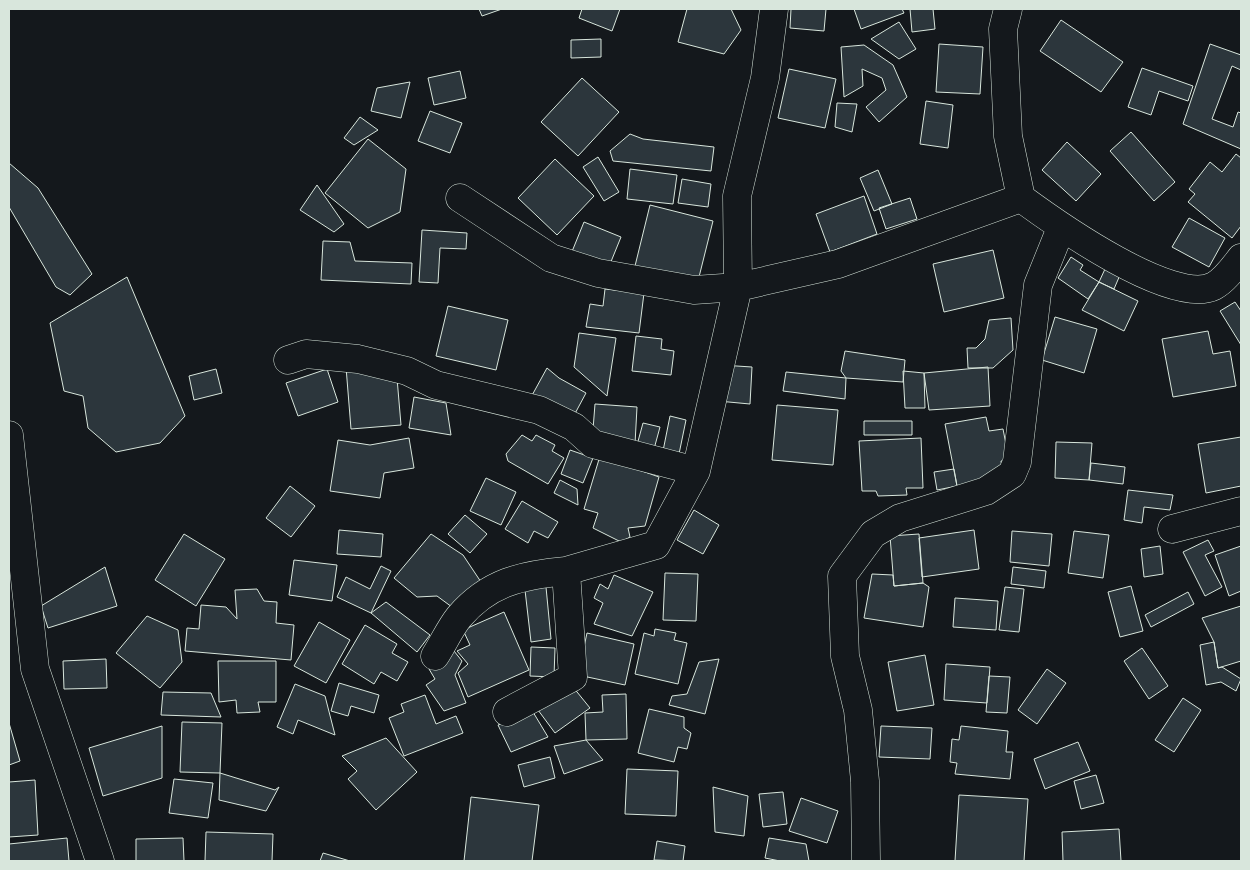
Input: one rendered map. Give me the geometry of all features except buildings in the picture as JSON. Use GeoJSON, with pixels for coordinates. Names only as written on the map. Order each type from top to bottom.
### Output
{"type":"FeatureCollection","features":[{"type":"Feature","properties":{"kind":"street"},"geometry":{"type":"LineString","coordinates":[[435,656],[459,617],[502,583],[529,574],[566,571],[656,545],[696,471],[738,287],[737,196],[765,78],[774,9]]}},
{"type":"Feature","properties":{"kind":"street"},"geometry":{"type":"LineString","coordinates":[[1008,9],[1004,29],[1008,136],[1020,198],[1061,228],[1131,268],[1184,289],[1214,286],[1241,258]]}},
{"type":"Feature","properties":{"kind":"street"},"geometry":{"type":"LineString","coordinates":[[460,198],[551,258],[598,273],[694,290],[738,287],[838,264],[1020,198]]}},
{"type":"Feature","properties":{"kind":"street"},"geometry":{"type":"LineString","coordinates":[[866,861],[865,781],[858,710],[845,656],[842,576],[873,534],[900,518],[986,491],[1012,474],[1018,462],[1038,285],[1061,228]]}},
{"type":"Feature","properties":{"kind":"street"},"geometry":{"type":"LineString","coordinates":[[288,360],[306,354],[349,358],[408,371],[436,385],[539,410],[574,427],[593,444],[696,471]]}},
{"type":"Feature","properties":{"kind":"street"},"geometry":{"type":"LineString","coordinates":[[9,436],[34,669],[100,861]]}},
{"type":"Feature","properties":{"kind":"street"},"geometry":{"type":"LineString","coordinates":[[1172,529],[1241,511]]}},
{"type":"Feature","properties":{"kind":"street"},"geometry":{"type":"LineString","coordinates":[[508,712],[573,676],[566,571]]}}]}
